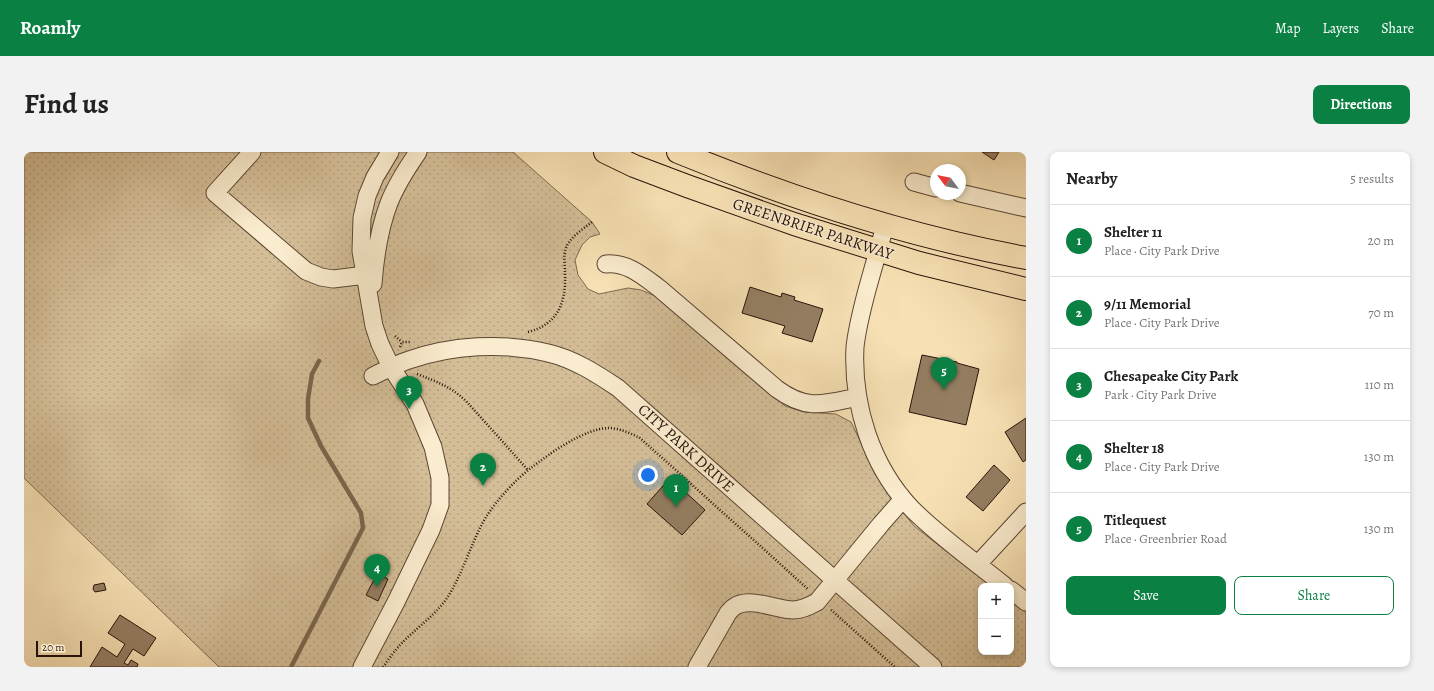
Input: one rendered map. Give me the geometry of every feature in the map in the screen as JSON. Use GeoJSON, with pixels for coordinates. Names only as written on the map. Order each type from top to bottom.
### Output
{"type":"FeatureCollection","features":[{"type":"Feature","properties":{"kind":"main road","name":"GREENBRIER PARKWAY"},"geometry":{"type":"LineString","coordinates":[[605,152],[634,166],[774,217],[919,263],[1026,289]]}},
{"type":"Feature","properties":{"kind":"main road","name":"GREENBRIER PARKWAY"},"geometry":{"type":"LineString","coordinates":[[678,152],[746,180],[885,226],[976,248],[1026,258]]}},
{"type":"Feature","properties":{"kind":"street"},"geometry":{"type":"LineString","coordinates":[[252,152],[215,193],[306,271],[321,277],[333,279],[369,275]]}},
{"type":"Feature","properties":{"kind":"street"},"geometry":{"type":"LineString","coordinates":[[362,667],[431,530],[440,505],[440,478],[433,448],[415,404],[391,367],[376,332],[371,307],[369,275],[360,251],[362,218],[367,196],[375,177],[390,152]]}},
{"type":"Feature","properties":{"kind":"street"},"geometry":{"type":"LineString","coordinates":[[369,275],[389,203],[400,180],[418,152]]}},
{"type":"Feature","properties":{"kind":"street"},"geometry":{"type":"LineString","coordinates":[[914,182],[930,186]]}},
{"type":"Feature","properties":{"kind":"street"},"geometry":{"type":"LineString","coordinates":[[966,194],[1026,208]]}},
{"type":"Feature","properties":{"kind":"street"},"geometry":{"type":"LineString","coordinates":[[885,226],[859,320],[856,340],[856,384],[862,417],[871,445],[883,470],[903,499],[930,526],[1001,583]]}},
{"type":"Feature","properties":{"kind":"street"},"geometry":{"type":"LineString","coordinates":[[606,264],[619,264],[640,274],[659,288],[777,389],[792,399],[800,402],[820,405],[858,398]]}},
{"type":"Feature","properties":{"kind":"street","name":"CITY PARK DRIVE"},"geometry":{"type":"LineString","coordinates":[[373,376],[409,360],[442,351],[487,347],[516,348],[548,353],[564,358],[593,371],[618,388],[834,581],[933,667]]}},
{"type":"Feature","properties":{"kind":"street"},"geometry":{"type":"LineString","coordinates":[[697,667],[728,613],[735,606],[742,604],[758,604],[793,610],[806,608],[819,599],[903,499]]}},
{"type":"Feature","properties":{"kind":"street"},"geometry":{"type":"LineString","coordinates":[[978,564],[1026,512]]}},
{"type":"Feature","properties":{"kind":"street"},"geometry":{"type":"LineString","coordinates":[[1014,592],[1026,602]]}},
{"type":"Feature","properties":{"kind":"path"},"geometry":{"type":"LineString","coordinates":[[392,331],[395,338],[402,342]]}},
{"type":"Feature","properties":{"kind":"path"},"geometry":{"type":"LineString","coordinates":[[383,667],[400,645],[444,602],[458,578],[473,542],[487,516],[504,494],[530,468],[567,443],[595,430],[608,428],[622,430],[640,438],[895,667]]}},
{"type":"Feature","properties":{"kind":"shaded area"},"geometry":{"type":"Polygon","coordinates":[[[24,152],[513,152],[592,222],[600,234],[590,237],[582,245],[575,260],[578,275],[588,289],[599,294],[628,288],[641,290],[660,298],[785,406],[804,412],[836,414],[851,422],[876,474],[886,491],[914,526],[987,583],[978,583],[978,655],[1014,655],[1014,603],[1026,613],[1026,667],[219,667],[24,478],[24,152]]]}},
{"type":"Feature","properties":{"kind":"building"},"geometry":{"type":"Polygon","coordinates":[[[982,152],[999,152],[994,160],[982,152]]]}},
{"type":"Feature","properties":{"kind":"building"},"geometry":{"type":"Polygon","coordinates":[[[750,287],[781,297],[782,293],[795,297],[794,300],[823,309],[812,342],[782,333],[785,326],[742,313],[750,287]]]}},
{"type":"Feature","properties":{"kind":"building"},"geometry":{"type":"Polygon","coordinates":[[[922,355],[957,362],[979,369],[966,425],[909,412],[922,355]]]}},
{"type":"Feature","properties":{"kind":"building"},"geometry":{"type":"Polygon","coordinates":[[[1026,418],[1026,460],[1023,462],[1005,432],[1026,418]]]}},
{"type":"Feature","properties":{"kind":"building"},"geometry":{"type":"Polygon","coordinates":[[[994,465],[1010,480],[983,511],[966,497],[994,465]]]}},
{"type":"Feature","properties":{"kind":"building"},"geometry":{"type":"Polygon","coordinates":[[[670,478],[705,510],[682,535],[647,504],[670,478]]]}},
{"type":"Feature","properties":{"kind":"building"},"geometry":{"type":"Polygon","coordinates":[[[377,574],[388,579],[378,601],[366,595],[377,574]]]}},
{"type":"Feature","properties":{"kind":"building"},"geometry":{"type":"Polygon","coordinates":[[[104,583],[106,590],[95,592],[93,589],[94,585],[104,583]]]}},
{"type":"Feature","properties":{"kind":"building"},"geometry":{"type":"Polygon","coordinates":[[[120,615],[156,638],[144,656],[133,649],[124,663],[128,665],[131,660],[138,664],[137,667],[90,667],[102,647],[117,657],[125,644],[108,633],[120,615]]]}},
{"type":"Feature","properties":{"kind":"waterway"},"geometry":{"type":"LineString","coordinates":[[291,667],[363,528],[361,513],[321,446],[308,418],[308,399],[312,374],[319,361]]}},
{"type":"Feature","properties":{"kind":"place","name":"Titlequest"},"geometry":{"type":"Point","coordinates":[944,390]}},
{"type":"Feature","properties":{"kind":"place","name":"Chesapeake City Park"},"geometry":{"type":"Point","coordinates":[409,409]}},
{"type":"Feature","properties":{"kind":"place","name":"9/11 Memorial"},"geometry":{"type":"Point","coordinates":[483,486]}},
{"type":"Feature","properties":{"kind":"place","name":"Shelter 11"},"geometry":{"type":"Point","coordinates":[676,507]}},
{"type":"Feature","properties":{"kind":"place","name":"Shelter 18"},"geometry":{"type":"Point","coordinates":[377,587]}}]}
